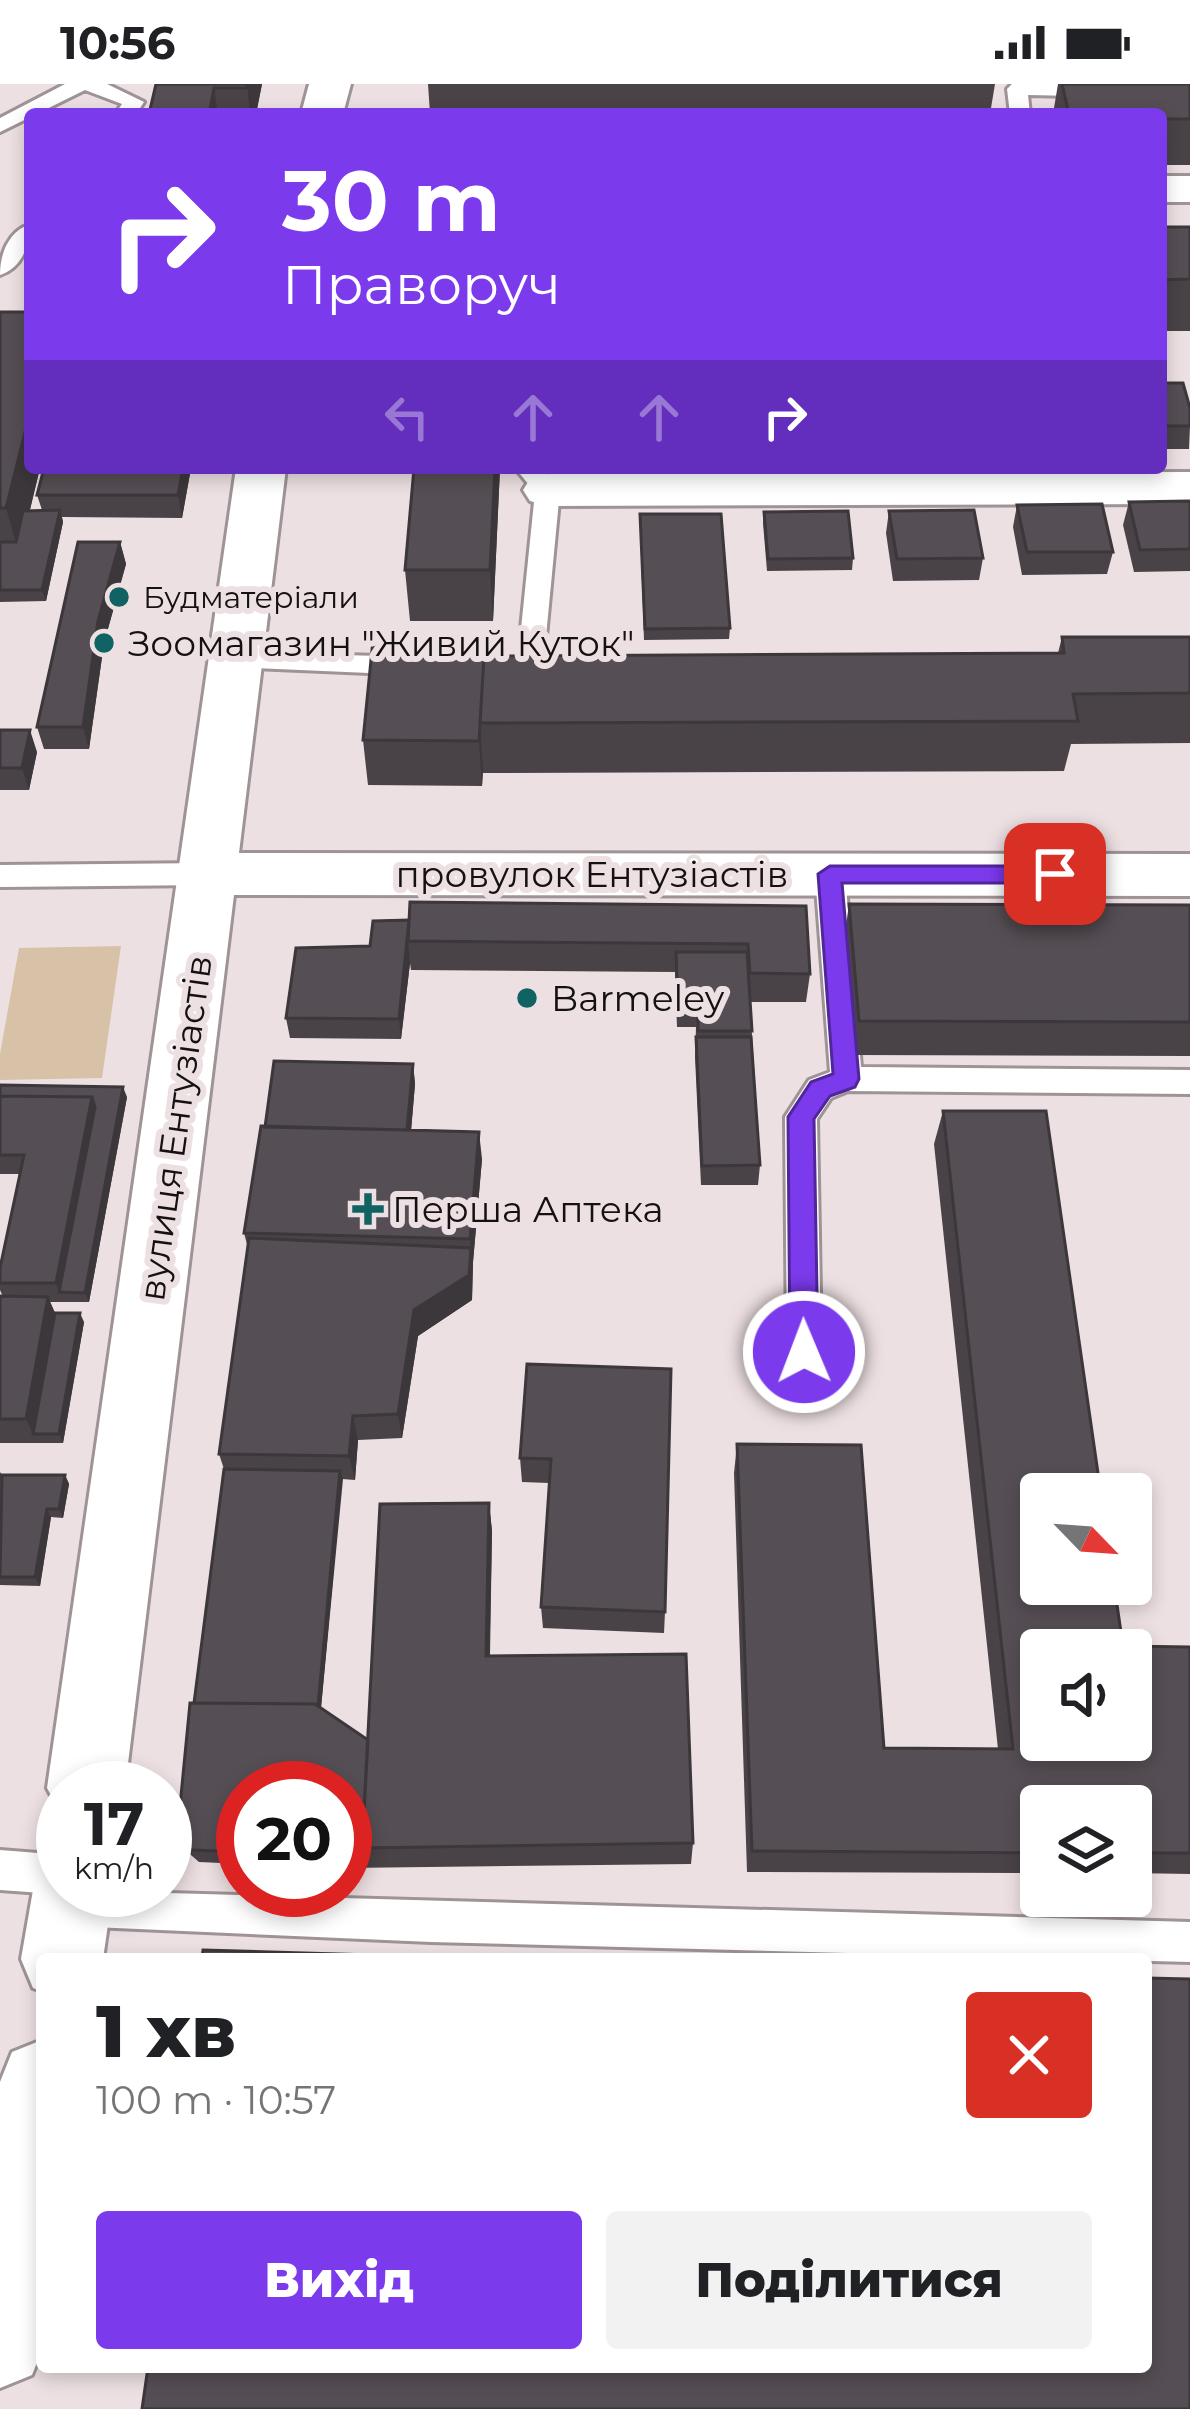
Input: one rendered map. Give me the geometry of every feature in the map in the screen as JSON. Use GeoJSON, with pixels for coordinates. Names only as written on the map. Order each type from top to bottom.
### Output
{"type":"FeatureCollection","features":[{"type":"Feature","properties":{"kind":"street","name":"вулиця Ентузіастів"},"geometry":{"type":"LineString","coordinates":[[90,1761],[211,874],[260,474]]}},
{"type":"Feature","properties":{"kind":"street"},"geometry":{"type":"LineString","coordinates":[[537,479],[1017,478],[1190,488]]}},
{"type":"Feature","properties":{"kind":"street","name":"провулок Ентузіастів"},"geometry":{"type":"LineString","coordinates":[[211,874],[1190,875]]}},
{"type":"Feature","properties":{"kind":"street"},"geometry":{"type":"LineString","coordinates":[[0,2343],[36,2119]]}},
{"type":"Feature","properties":{"kind":"lane"},"geometry":{"type":"LineString","coordinates":[[36,108],[85,84],[134,102],[130,108]]}},
{"type":"Feature","properties":{"kind":"lane"},"geometry":{"type":"LineString","coordinates":[[1011,87],[1120,91],[1133,84]]}},
{"type":"Feature","properties":{"kind":"lane"},"geometry":{"type":"LineString","coordinates":[[0,268],[24,238]]}},
{"type":"Feature","properties":{"kind":"lane"},"geometry":{"type":"LineString","coordinates":[[531,668],[537,479]]}},
{"type":"Feature","properties":{"kind":"lane"},"geometry":{"type":"LineString","coordinates":[[237,661],[440,666]]}},
{"type":"Feature","properties":{"kind":"lane"},"geometry":{"type":"LineString","coordinates":[[0,876],[211,874]]}},
{"type":"Feature","properties":{"kind":"lane"},"geometry":{"type":"LineString","coordinates":[[830,874],[846,1079]]}},
{"type":"Feature","properties":{"kind":"lane"},"geometry":{"type":"LineString","coordinates":[[804,1352],[801,1117],[820,1089],[846,1079],[1190,1082]]}},
{"type":"Feature","properties":{"kind":"lane"},"geometry":{"type":"LineString","coordinates":[[0,1870],[36,1890]]}},
{"type":"Feature","properties":{"kind":"lane"},"geometry":{"type":"LineString","coordinates":[[192,1912],[1190,1942]]}},
{"type":"Feature","properties":{"kind":"shaded area"},"geometry":{"type":"Polygon","coordinates":[[[121,946],[102,1078],[0,1080],[0,1054],[19,948],[121,946]]]}},
{"type":"Feature","properties":{"kind":"building"},"geometry":{"type":"Polygon","coordinates":[[[156,84],[247,84],[246,88],[214,88],[210,108],[150,108],[156,84]]]}},
{"type":"Feature","properties":{"kind":"building"},"geometry":{"type":"Polygon","coordinates":[[[1062,84],[1190,84],[1190,119],[1167,119],[1167,108],[1068,108],[1062,84]]]}},
{"type":"Feature","properties":{"kind":"building"},"geometry":{"type":"Polygon","coordinates":[[[1167,227],[1190,227],[1190,279],[1167,280],[1167,227]]]}},
{"type":"Feature","properties":{"kind":"building"},"geometry":{"type":"Polygon","coordinates":[[[0,312],[24,312],[24,436],[6,508],[0,508],[0,312]]]}},
{"type":"Feature","properties":{"kind":"building"},"geometry":{"type":"Polygon","coordinates":[[[1167,383],[1183,383],[1190,426],[1167,426],[1167,383]]]}},
{"type":"Feature","properties":{"kind":"building"},"geometry":{"type":"Polygon","coordinates":[[[42,474],[182,474],[178,495],[37,495],[42,474]]]}},
{"type":"Feature","properties":{"kind":"building"},"geometry":{"type":"Polygon","coordinates":[[[413,474],[495,474],[490,570],[405,570],[413,474]]]}},
{"type":"Feature","properties":{"kind":"building"},"geometry":{"type":"Polygon","coordinates":[[[1190,501],[1190,549],[1140,550],[1129,502],[1190,501]]]}},
{"type":"Feature","properties":{"kind":"building"},"geometry":{"type":"Polygon","coordinates":[[[1102,504],[1113,552],[1027,552],[1017,505],[1102,504]]]}},
{"type":"Feature","properties":{"kind":"building"},"geometry":{"type":"Polygon","coordinates":[[[60,510],[42,590],[0,590],[0,542],[16,542],[23,511],[60,510]]]}},
{"type":"Feature","properties":{"kind":"building"},"geometry":{"type":"Polygon","coordinates":[[[974,510],[983,558],[897,559],[889,511],[974,510]]]}},
{"type":"Feature","properties":{"kind":"building"},"geometry":{"type":"Polygon","coordinates":[[[848,511],[853,558],[768,559],[764,512],[848,511]]]}},
{"type":"Feature","properties":{"kind":"building"},"geometry":{"type":"Polygon","coordinates":[[[640,514],[721,514],[730,628],[645,629],[640,514]]]}},
{"type":"Feature","properties":{"kind":"building"},"geometry":{"type":"Polygon","coordinates":[[[78,542],[120,542],[98,621],[83,727],[37,727],[78,542]]]}},
{"type":"Feature","properties":{"kind":"building"},"geometry":{"type":"Polygon","coordinates":[[[1062,637],[1190,637],[1190,693],[1073,694],[1078,721],[480,723],[484,656],[1064,653],[1062,637]]]}},
{"type":"Feature","properties":{"kind":"building"},"geometry":{"type":"Polygon","coordinates":[[[373,640],[485,640],[479,741],[363,740],[373,640]]]}},
{"type":"Feature","properties":{"kind":"building"},"geometry":{"type":"Polygon","coordinates":[[[0,730],[30,730],[22,768],[0,768],[0,730]]]}},
{"type":"Feature","properties":{"kind":"building"},"geometry":{"type":"Polygon","coordinates":[[[410,902],[806,906],[810,974],[750,973],[748,944],[408,941],[410,902]]]}},
{"type":"Feature","properties":{"kind":"building"},"geometry":{"type":"Polygon","coordinates":[[[849,904],[1190,905],[1190,1022],[859,1021],[849,904]]]}},
{"type":"Feature","properties":{"kind":"building"},"geometry":{"type":"Polygon","coordinates":[[[409,920],[399,1019],[286,1018],[296,948],[370,946],[373,921],[409,920]]]}},
{"type":"Feature","properties":{"kind":"building"},"geometry":{"type":"Polygon","coordinates":[[[676,952],[747,952],[752,1031],[698,1031],[698,1006],[678,1007],[676,952]]]}},
{"type":"Feature","properties":{"kind":"building"},"geometry":{"type":"Polygon","coordinates":[[[696,1037],[751,1037],[760,1165],[702,1166],[696,1037]]]}},
{"type":"Feature","properties":{"kind":"building"},"geometry":{"type":"Polygon","coordinates":[[[274,1061],[413,1064],[407,1130],[265,1127],[274,1061]]]}},
{"type":"Feature","properties":{"kind":"building"},"geometry":{"type":"Polygon","coordinates":[[[0,1085],[123,1087],[85,1293],[59,1292],[95,1107],[92,1097],[0,1096],[0,1085]]]}},
{"type":"Feature","properties":{"kind":"building"},"geometry":{"type":"Polygon","coordinates":[[[0,1096],[92,1097],[56,1283],[0,1283],[24,1155],[0,1155],[0,1096]]]}},
{"type":"Feature","properties":{"kind":"building"},"geometry":{"type":"Polygon","coordinates":[[[943,1111],[1046,1111],[1098,1473],[1020,1473],[1020,1605],[1117,1605],[1121,1629],[1020,1629],[1020,1761],[1152,1761],[1152,1646],[1190,1647],[1190,1853],[1152,1853],[1152,1785],[1020,1785],[1020,1853],[752,1851],[737,1444],[861,1445],[884,1748],[1013,1749],[943,1111]]]}},
{"type":"Feature","properties":{"kind":"building","name":"Перша Аптека"},"geometry":{"type":"Polygon","coordinates":[[[261,1126],[479,1132],[470,1239],[244,1233],[261,1126]]]}},
{"type":"Feature","properties":{"kind":"building"},"geometry":{"type":"Polygon","coordinates":[[[249,1238],[471,1248],[469,1275],[414,1310],[398,1414],[353,1416],[349,1456],[219,1454],[249,1238]]]}},
{"type":"Feature","properties":{"kind":"building"},"geometry":{"type":"Polygon","coordinates":[[[0,1296],[48,1297],[26,1419],[0,1419],[0,1296]]]}},
{"type":"Feature","properties":{"kind":"building"},"geometry":{"type":"Polygon","coordinates":[[[55,1313],[80,1313],[59,1434],[33,1434],[55,1313]]]}},
{"type":"Feature","properties":{"kind":"building"},"geometry":{"type":"Polygon","coordinates":[[[527,1364],[671,1369],[665,1612],[541,1607],[551,1459],[520,1458],[527,1364]]]}},
{"type":"Feature","properties":{"kind":"building"},"geometry":{"type":"Polygon","coordinates":[[[224,1469],[340,1471],[318,1706],[194,1703],[224,1469]]]}},
{"type":"Feature","properties":{"kind":"building"},"geometry":{"type":"Polygon","coordinates":[[[2,1475],[65,1475],[59,1509],[47,1509],[35,1577],[0,1577],[2,1475]]]}},
{"type":"Feature","properties":{"kind":"building"},"geometry":{"type":"Polygon","coordinates":[[[489,1503],[486,1656],[686,1654],[693,1843],[372,1848],[372,1761],[367,1761],[380,1504],[489,1503]]]}},
{"type":"Feature","properties":{"kind":"building"},"geometry":{"type":"Polygon","coordinates":[[[190,1703],[315,1704],[368,1740],[367,1761],[216,1761],[216,1851],[192,1850],[192,1761],[184,1761],[190,1703]]]}},
{"type":"Feature","properties":{"kind":"building"},"geometry":{"type":"Polygon","coordinates":[[[203,1950],[304,1953],[203,1953],[203,1950]]]}},
{"type":"Feature","properties":{"kind":"building"},"geometry":{"type":"Polygon","coordinates":[[[1152,1978],[1190,1979],[1190,2409],[142,2409],[147,2373],[1152,2373],[1152,1978]]]}},
{"type":"Feature","properties":{"kind":"place","name":"Будматеріали"},"geometry":{"type":"Point","coordinates":[119,597]}},
{"type":"Feature","properties":{"kind":"place","name":"Зоомагазин \"Живий Куток\""},"geometry":{"type":"Point","coordinates":[104,643]}},
{"type":"Feature","properties":{"kind":"place","name":"Barmeley"},"geometry":{"type":"Point","coordinates":[527,998]}},
{"type":"Feature","properties":{"kind":"place","name":"Перша Аптека"},"geometry":{"type":"Point","coordinates":[368,1209]}},
{"type":"Feature","properties":{"kind":"route"},"geometry":{"type":"LineString","coordinates":[[804,1352],[801,1117],[820,1089],[846,1079],[830,874],[1055,874]]}}]}
